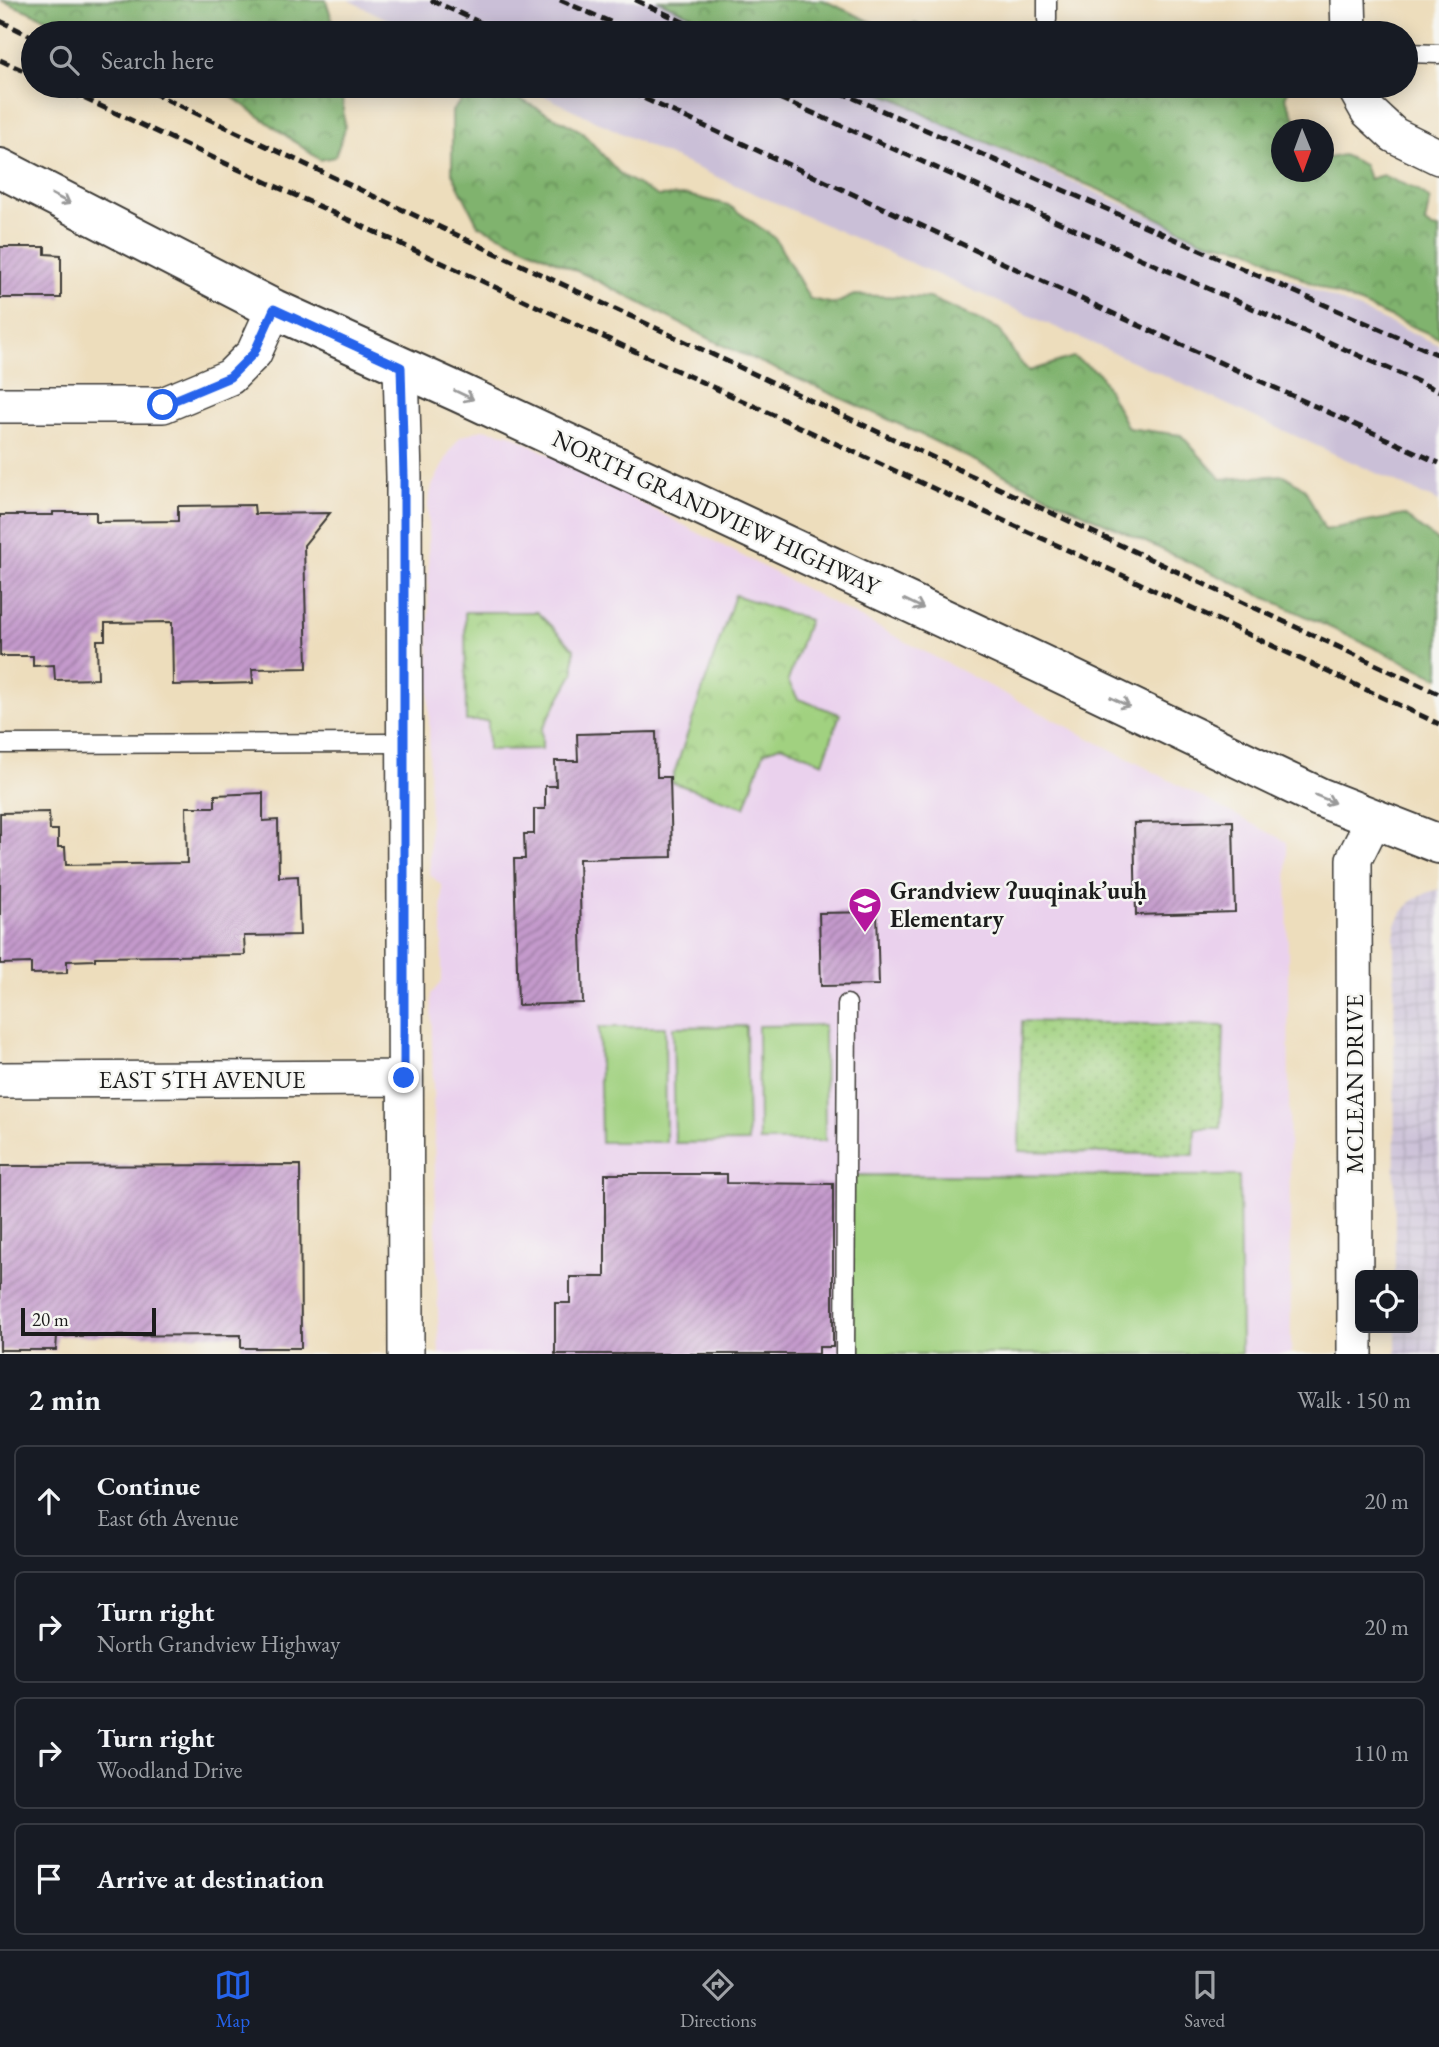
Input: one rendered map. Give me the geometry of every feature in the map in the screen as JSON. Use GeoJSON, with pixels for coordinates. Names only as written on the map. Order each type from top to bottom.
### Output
{"type":"FeatureCollection","features":[{"type":"Feature","properties":{"kind":"street"},"geometry":{"type":"LineString","coordinates":[[1348,0],[1349,21]]}},
{"type":"Feature","properties":{"kind":"street"},"geometry":{"type":"LineString","coordinates":[[1361,99],[1394,135],[1439,156]]}},
{"type":"Feature","properties":{"kind":"street","name":"NORTH GRANDVIEW HIGHWAY"},"geometry":{"type":"LineString","coordinates":[[0,168],[274,309],[1027,657],[1319,797],[1439,844]]}},
{"type":"Feature","properties":{"kind":"street"},"geometry":{"type":"LineString","coordinates":[[0,405],[163,405],[230,377],[254,353],[274,309]]}},
{"type":"Feature","properties":{"kind":"street"},"geometry":{"type":"LineString","coordinates":[[401,367],[404,477],[405,1354]]}},
{"type":"Feature","properties":{"kind":"street","name":"MCLEAN DRIVE"},"geometry":{"type":"LineString","coordinates":[[1355,1354],[1354,859],[1374,818]]}},
{"type":"Feature","properties":{"kind":"street","name":"EAST 5TH AVENUE"},"geometry":{"type":"LineString","coordinates":[[0,1080],[404,1078]]}},
{"type":"Feature","properties":{"kind":"lane"},"geometry":{"type":"LineString","coordinates":[[1047,0],[1047,20]]}},
{"type":"Feature","properties":{"kind":"lane"},"geometry":{"type":"LineString","coordinates":[[1418,53],[1439,54]]}},
{"type":"Feature","properties":{"kind":"lane"},"geometry":{"type":"LineString","coordinates":[[0,744],[403,743]]}},
{"type":"Feature","properties":{"kind":"lane"},"geometry":{"type":"LineString","coordinates":[[845,1354],[847,1004]]}},
{"type":"Feature","properties":{"kind":"shaded area"},"geometry":{"type":"Polygon","coordinates":[[[348,0],[664,0],[714,21],[391,21],[348,0]]]}},
{"type":"Feature","properties":{"kind":"shaded area"},"geometry":{"type":"Polygon","coordinates":[[[549,98],[899,100],[941,123],[1439,345],[1439,502],[1150,369],[654,149],[549,98]]]}},
{"type":"Feature","properties":{"kind":"shaded area","name":"Grandview ʔuuqinak’uuḥ Elementary"},"geometry":{"type":"Polygon","coordinates":[[[482,429],[510,434],[1287,842],[1291,1354],[439,1354],[431,994],[442,981],[442,886],[430,874],[428,504],[432,486],[460,437],[482,429]]]}},
{"type":"Feature","properties":{"kind":"shaded area"},"geometry":{"type":"Polygon","coordinates":[[[1439,889],[1439,1354],[1396,1354],[1396,1333],[1418,1333],[1418,1270],[1395,1270],[1394,936],[1396,924],[1403,911],[1413,900],[1439,889]]]}},
{"type":"Feature","properties":{"kind":"green space"},"geometry":{"type":"Polygon","coordinates":[[[0,0],[326,0],[332,21],[53,21],[0,0]]]}},
{"type":"Feature","properties":{"kind":"green space"},"geometry":{"type":"Polygon","coordinates":[[[657,0],[823,0],[869,21],[704,21],[657,0]]]}},
{"type":"Feature","properties":{"kind":"green space"},"geometry":{"type":"Polygon","coordinates":[[[234,98],[342,98],[345,129],[335,157],[320,160],[234,98]]]}},
{"type":"Feature","properties":{"kind":"green space"},"geometry":{"type":"Polygon","coordinates":[[[463,98],[518,98],[581,131],[621,175],[658,196],[687,195],[728,205],[775,238],[810,299],[835,304],[854,295],[930,298],[999,329],[1019,361],[1029,371],[1073,357],[1099,373],[1128,428],[1181,435],[1221,479],[1284,475],[1305,489],[1325,530],[1404,515],[1439,542],[1439,678],[1085,514],[903,426],[722,345],[592,278],[478,225],[452,173],[452,111],[463,98]]]}},
{"type":"Feature","properties":{"kind":"green space"},"geometry":{"type":"Polygon","coordinates":[[[894,98],[1285,98],[1295,119],[1271,119],[1271,182],[1334,182],[1334,157],[1343,155],[1364,165],[1369,179],[1383,175],[1414,189],[1430,200],[1425,223],[1439,229],[1439,338],[1307,281],[1249,249],[1201,240],[1114,196],[941,123],[894,98]]]}},
{"type":"Feature","properties":{"kind":"green space"},"geometry":{"type":"Polygon","coordinates":[[[735,595],[809,620],[788,681],[798,699],[840,714],[823,763],[782,745],[764,752],[745,807],[671,782],[735,595]]]}},
{"type":"Feature","properties":{"kind":"green space"},"geometry":{"type":"Polygon","coordinates":[[[465,612],[537,612],[574,649],[574,673],[542,729],[542,749],[488,750],[488,721],[466,721],[465,612]]]}},
{"type":"Feature","properties":{"kind":"green space"},"geometry":{"type":"Polygon","coordinates":[[[1022,1021],[1224,1026],[1221,1128],[1195,1128],[1194,1155],[1019,1151],[1022,1021]]]}},
{"type":"Feature","properties":{"kind":"green space"},"geometry":{"type":"Polygon","coordinates":[[[824,1025],[825,1141],[759,1141],[758,1026],[824,1025]]]}},
{"type":"Feature","properties":{"kind":"green space"},"geometry":{"type":"Polygon","coordinates":[[[746,1026],[748,1142],[675,1143],[673,1027],[746,1026]]]}},
{"type":"Feature","properties":{"kind":"green space"},"geometry":{"type":"Polygon","coordinates":[[[599,1027],[665,1027],[666,1142],[601,1142],[599,1027]]]}},
{"type":"Feature","properties":{"kind":"green space"},"geometry":{"type":"Polygon","coordinates":[[[850,1175],[1239,1176],[1241,1354],[852,1354],[850,1175]]]}},
{"type":"Feature","properties":{"kind":"building"},"geometry":{"type":"Polygon","coordinates":[[[0,247],[45,247],[45,254],[61,255],[61,298],[0,298],[0,247]]]}},
{"type":"Feature","properties":{"kind":"building"},"geometry":{"type":"Polygon","coordinates":[[[254,505],[255,514],[330,513],[304,545],[307,668],[252,669],[253,683],[173,685],[172,622],[105,623],[105,640],[97,640],[98,679],[55,680],[54,665],[33,666],[33,656],[0,656],[0,515],[96,512],[96,522],[178,521],[178,506],[254,505]]]}},
{"type":"Feature","properties":{"kind":"building"},"geometry":{"type":"Polygon","coordinates":[[[656,732],[657,777],[670,777],[672,857],[579,859],[583,1003],[518,1005],[514,859],[525,859],[524,834],[534,834],[534,809],[545,809],[545,786],[556,786],[555,761],[578,761],[577,734],[656,732]]]}},
{"type":"Feature","properties":{"kind":"building"},"geometry":{"type":"Polygon","coordinates":[[[263,793],[263,821],[278,820],[279,877],[298,876],[300,935],[244,936],[245,955],[95,957],[95,960],[67,961],[67,973],[31,974],[31,963],[0,964],[0,813],[49,812],[50,830],[58,830],[58,847],[65,847],[66,865],[187,863],[186,807],[215,807],[215,795],[263,793]]]}},
{"type":"Feature","properties":{"kind":"building"},"geometry":{"type":"Polygon","coordinates":[[[1233,821],[1235,912],[1136,915],[1134,823],[1233,821]]]}},
{"type":"Feature","properties":{"kind":"building"},"geometry":{"type":"Polygon","coordinates":[[[877,912],[879,985],[821,986],[819,913],[877,912]]]}},
{"type":"Feature","properties":{"kind":"building"},"geometry":{"type":"Polygon","coordinates":[[[300,1165],[301,1348],[241,1348],[241,1335],[57,1336],[56,1350],[0,1350],[0,1166],[300,1165]]]}},
{"type":"Feature","properties":{"kind":"building"},"geometry":{"type":"Polygon","coordinates":[[[605,1174],[727,1174],[727,1183],[833,1184],[833,1347],[819,1347],[819,1354],[555,1354],[555,1303],[570,1303],[570,1277],[605,1277],[605,1174]]]}},
{"type":"Feature","properties":{"kind":"railway"},"geometry":{"type":"LineString","coordinates":[[431,0],[477,21]]}},
{"type":"Feature","properties":{"kind":"railway"},"geometry":{"type":"LineString","coordinates":[[560,0],[608,21]]}},
{"type":"Feature","properties":{"kind":"railway"},"geometry":{"type":"LineString","coordinates":[[635,0],[681,21]]}},
{"type":"Feature","properties":{"kind":"railway"},"geometry":{"type":"LineString","coordinates":[[0,21],[21,31]]}},
{"type":"Feature","properties":{"kind":"railway"},"geometry":{"type":"LineString","coordinates":[[0,60],[21,70]]}},
{"type":"Feature","properties":{"kind":"railway"},"geometry":{"type":"LineString","coordinates":[[83,98],[1122,575],[1439,724]]}},
{"type":"Feature","properties":{"kind":"railway"},"geometry":{"type":"LineString","coordinates":[[164,98],[1439,694]]}},
{"type":"Feature","properties":{"kind":"railway"},"geometry":{"type":"LineString","coordinates":[[643,98],[1439,463]]}},
{"type":"Feature","properties":{"kind":"railway"},"geometry":{"type":"LineString","coordinates":[[779,98],[1439,391]]}},
{"type":"Feature","properties":{"kind":"railway"},"geometry":{"type":"LineString","coordinates":[[853,98],[1439,355]]}},
{"type":"Feature","properties":{"kind":"place","name":"Grandview ʔuuqinak’uuḥ Elementary"},"geometry":{"type":"Point","coordinates":[865,934]}},
{"type":"Feature","properties":{"kind":"route"},"geometry":{"type":"LineString","coordinates":[[163,405],[230,377],[254,353],[274,309],[401,367],[404,477],[404,1078]]}}]}
